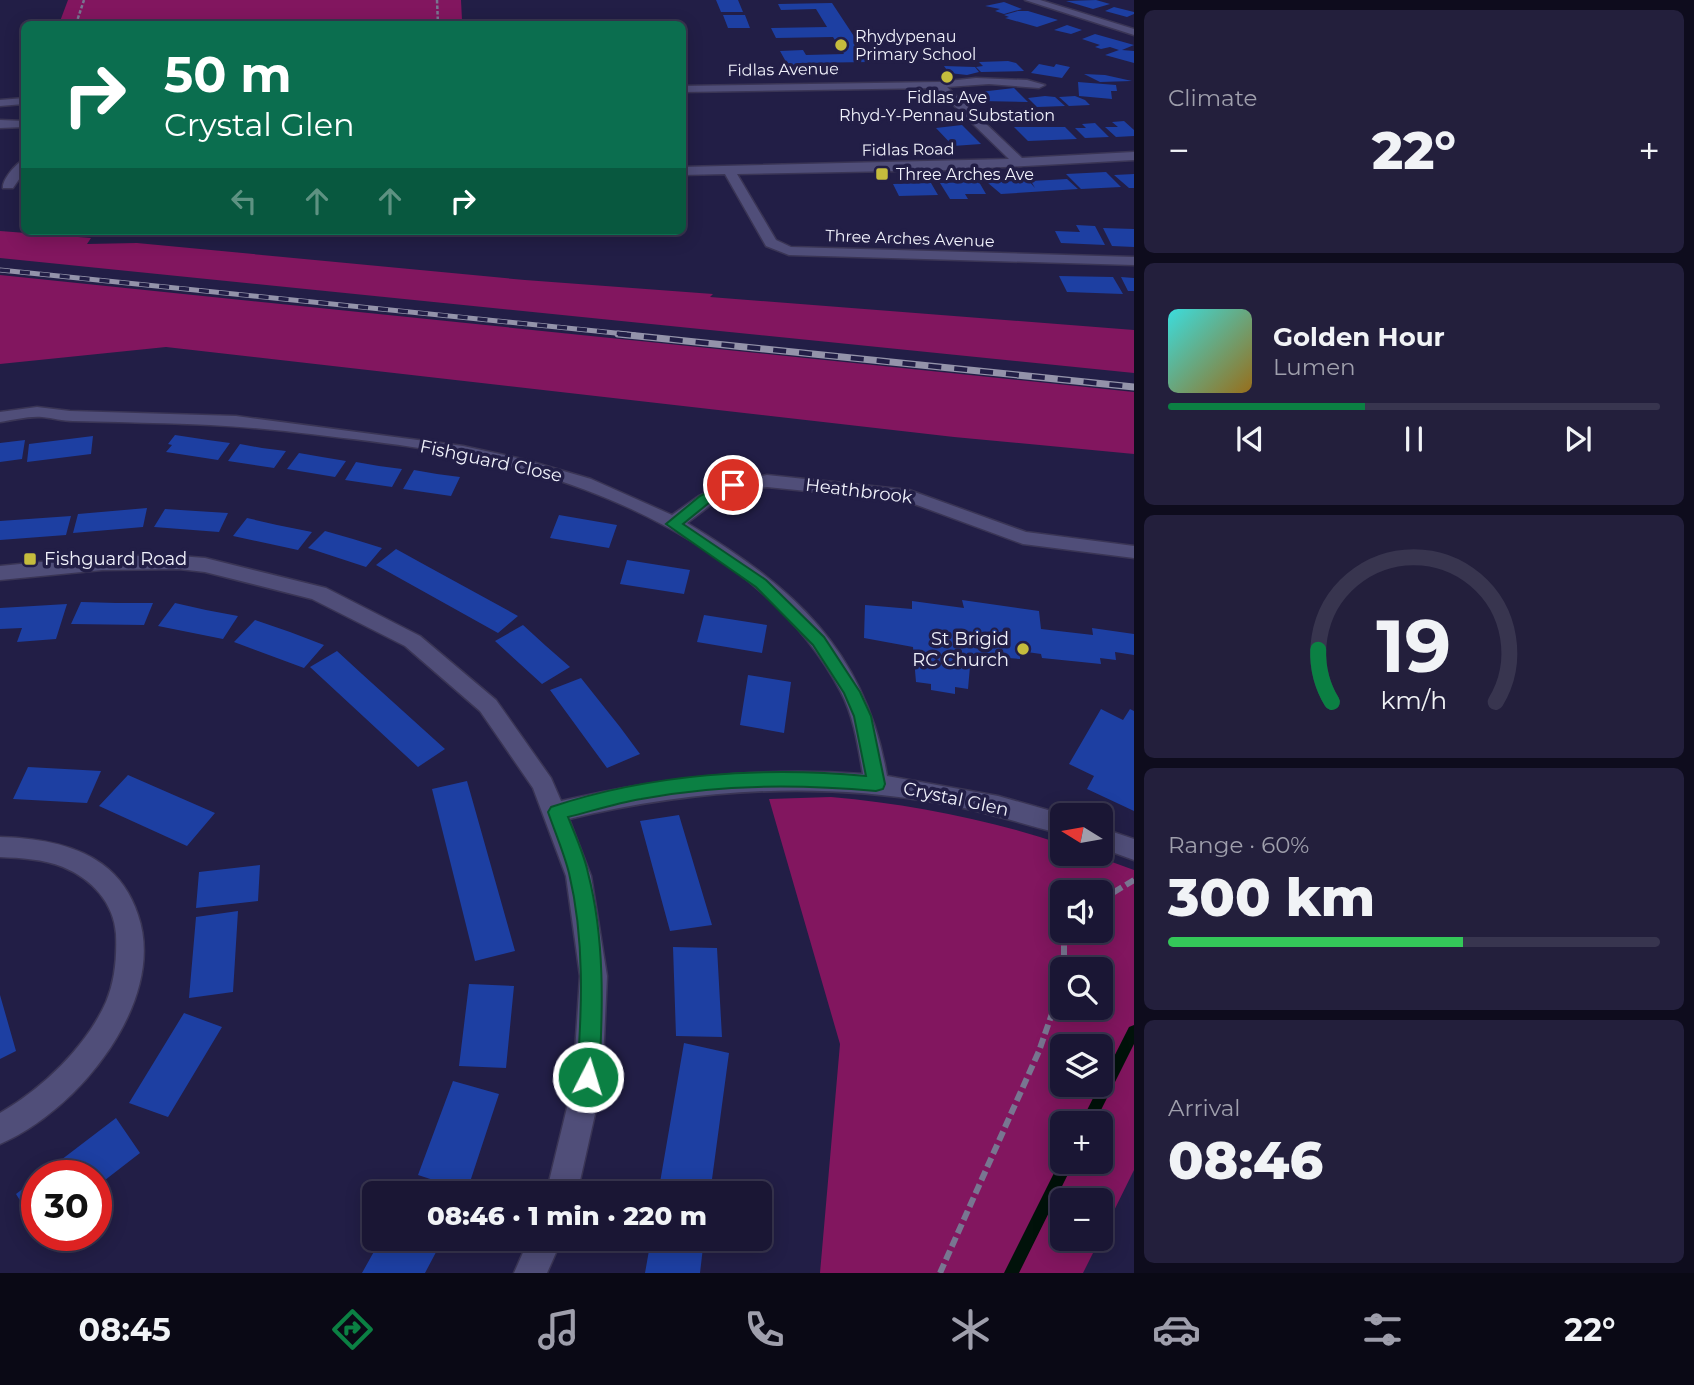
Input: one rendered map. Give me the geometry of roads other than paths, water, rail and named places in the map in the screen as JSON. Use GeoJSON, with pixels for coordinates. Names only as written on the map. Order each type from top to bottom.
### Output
{"type":"FeatureCollection","features":[{"type":"Feature","properties":{"kind":"street"},"geometry":{"type":"LineString","coordinates":[[1030,0],[1134,32]]}},
{"type":"Feature","properties":{"kind":"street","name":"Fidlas Avenue"},"geometry":{"type":"LineString","coordinates":[[686,89],[939,85],[954,81],[1006,80],[1039,85]]}},
{"type":"Feature","properties":{"kind":"street"},"geometry":{"type":"LineString","coordinates":[[939,85],[1020,163]]}},
{"type":"Feature","properties":{"kind":"street"},"geometry":{"type":"LineString","coordinates":[[0,103],[21,101]]}},
{"type":"Feature","properties":{"kind":"street"},"geometry":{"type":"LineString","coordinates":[[0,124],[21,124]]}},
{"type":"Feature","properties":{"kind":"street","name":"Fidlas Road"},"geometry":{"type":"LineString","coordinates":[[686,171],[1020,163],[1134,156]]}},
{"type":"Feature","properties":{"kind":"street"},"geometry":{"type":"LineString","coordinates":[[4,185],[21,167]]}},
{"type":"Feature","properties":{"kind":"street","name":"Three Arches Avenue"},"geometry":{"type":"LineString","coordinates":[[729,170],[771,243],[789,251],[1134,261]]}},
{"type":"Feature","properties":{"kind":"street","name":"Fishguard Close"},"geometry":{"type":"LineString","coordinates":[[0,417],[40,412],[66,416],[215,417],[426,446],[516,463],[567,477],[626,499],[673,524],[761,583],[819,641],[852,692],[862,716],[876,784]]}},
{"type":"Feature","properties":{"kind":"street","name":"Heathbrook"},"geometry":{"type":"LineString","coordinates":[[673,524],[719,490],[751,481],[767,481],[909,496],[1023,538],[1134,552]]}},
{"type":"Feature","properties":{"kind":"street"},"geometry":{"type":"LineString","coordinates":[[0,573],[129,561],[204,565],[270,579],[349,606],[405,633],[472,688],[516,740],[539,774],[557,812],[579,872],[586,915],[593,1005],[585,1099],[564,1181]]}},
{"type":"Feature","properties":{"kind":"street","name":"Crystal Glen"},"geometry":{"type":"LineString","coordinates":[[557,812],[641,792],[696,784],[813,778],[951,795],[1050,821]]}},
{"type":"Feature","properties":{"kind":"street"},"geometry":{"type":"LineString","coordinates":[[1113,842],[1134,850]]}},
{"type":"Feature","properties":{"kind":"street"},"geometry":{"type":"LineString","coordinates":[[0,847],[29,847],[56,852],[98,873],[113,890],[126,912],[130,940],[129,970],[116,1012],[96,1043],[37,1104],[0,1129]]}},
{"type":"Feature","properties":{"kind":"street"},"geometry":{"type":"LineString","coordinates":[[530,1273],[540,1251]]}},
{"type":"Feature","properties":{"kind":"waterway"},"geometry":{"type":"LineString","coordinates":[[1094,1111],[1134,1031]]}},
{"type":"Feature","properties":{"kind":"waterway"},"geometry":{"type":"LineString","coordinates":[[1011,1273],[1061,1174]]}},
{"type":"Feature","properties":{"kind":"railway"},"geometry":{"type":"LineString","coordinates":[[0,270],[635,335]]}},
{"type":"Feature","properties":{"kind":"railway"},"geometry":{"type":"LineString","coordinates":[[618,334],[1134,387]]}},
{"type":"Feature","properties":{"kind":"place","name":"Rhydypenau Primary School"},"geometry":{"type":"Point","coordinates":[841,45]}},
{"type":"Feature","properties":{"kind":"place","name":"Fidlas Ave Rhyd-Y-Pennau Substation"},"geometry":{"type":"Point","coordinates":[947,77]}},
{"type":"Feature","properties":{"kind":"place","name":"Three Arches Ave"},"geometry":{"type":"Point","coordinates":[882,174]}},
{"type":"Feature","properties":{"kind":"place","name":"Fishguard Road"},"geometry":{"type":"Point","coordinates":[30,559]}},
{"type":"Feature","properties":{"kind":"place","name":"St Brigid RC Church"},"geometry":{"type":"Point","coordinates":[1023,649]}}]}
